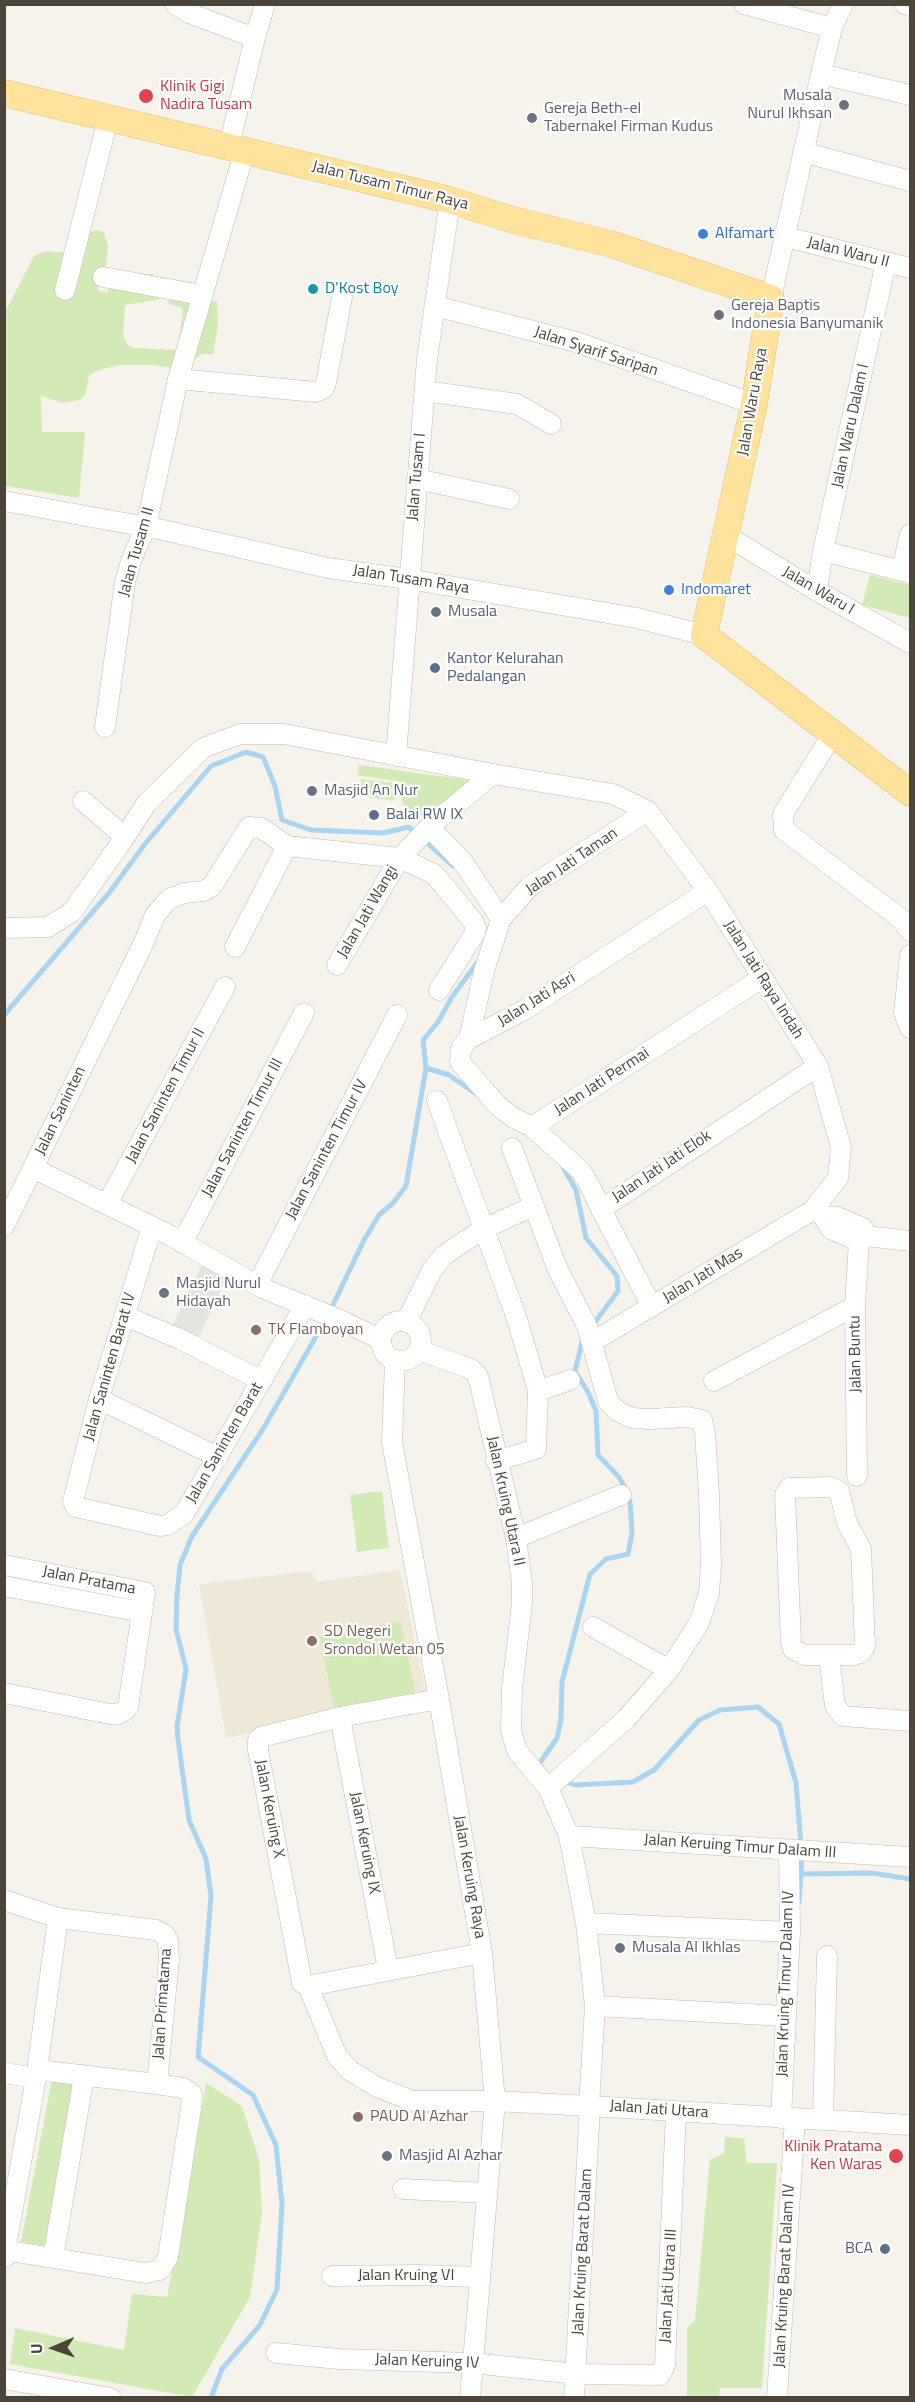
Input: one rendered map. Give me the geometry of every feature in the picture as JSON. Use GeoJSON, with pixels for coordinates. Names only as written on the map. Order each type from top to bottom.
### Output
{"type":"FeatureCollection","features":[{"type":"Feature","properties":{"kind":"main road","name":"Jalan Tusam Timur Raya"},"geometry":{"type":"LineString","coordinates":[[4,93],[450,200],[513,220],[611,244],[771,298]]}},
{"type":"Feature","properties":{"kind":"main road","name":"Jalan Waru Raya"},"geometry":{"type":"LineString","coordinates":[[704,635],[754,404],[771,298]]}},
{"type":"Feature","properties":{"kind":"main road","name":"Jalan Tusam Raya"},"geometry":{"type":"LineString","coordinates":[[704,635],[834,732],[910,793]]}},
{"type":"Feature","properties":{"kind":"street"},"geometry":{"type":"LineString","coordinates":[[175,4],[189,14],[255,38]]}},
{"type":"Feature","properties":{"kind":"street","name":"Jalan Tusam II"},"geometry":{"type":"LineString","coordinates":[[105,727],[125,582],[132,558],[146,527],[178,379],[237,148],[255,38],[266,4]]}},
{"type":"Feature","properties":{"kind":"street"},"geometry":{"type":"LineString","coordinates":[[744,4],[832,28]]}},
{"type":"Feature","properties":{"kind":"street","name":"Jalan Waru Raya"},"geometry":{"type":"LineString","coordinates":[[771,298],[832,28],[843,4]]}},
{"type":"Feature","properties":{"kind":"street"},"geometry":{"type":"LineString","coordinates":[[904,4],[910,6]]}},
{"type":"Feature","properties":{"kind":"street"},"geometry":{"type":"LineString","coordinates":[[821,74],[910,95]]}},
{"type":"Feature","properties":{"kind":"street"},"geometry":{"type":"LineString","coordinates":[[65,290],[108,119]]}},
{"type":"Feature","properties":{"kind":"street"},"geometry":{"type":"LineString","coordinates":[[803,152],[910,181]]}},
{"type":"Feature","properties":{"kind":"street","name":"Jalan Tusam I"},"geometry":{"type":"LineString","coordinates":[[396,756],[408,579],[425,392],[450,200]]}},
{"type":"Feature","properties":{"kind":"street","name":"Jalan Waru II"},"geometry":{"type":"LineString","coordinates":[[786,237],[910,268]]}},
{"type":"Feature","properties":{"kind":"street","name":"Jalan Waru Dalam I"},"geometry":{"type":"LineString","coordinates":[[817,591],[823,551],[886,262]]}},
{"type":"Feature","properties":{"kind":"street"},"geometry":{"type":"LineString","coordinates":[[103,277],[201,295]]}},
{"type":"Feature","properties":{"kind":"street"},"geometry":{"type":"LineString","coordinates":[[178,379],[316,392],[324,388],[326,383],[342,297]]}},
{"type":"Feature","properties":{"kind":"street","name":"Jalan Syarif Saripan"},"geometry":{"type":"LineString","coordinates":[[435,306],[576,342],[754,404]]}},
{"type":"Feature","properties":{"kind":"street"},"geometry":{"type":"LineString","coordinates":[[425,392],[517,404],[551,424]]}},
{"type":"Feature","properties":{"kind":"street"},"geometry":{"type":"LineString","coordinates":[[417,479],[509,499]]}},
{"type":"Feature","properties":{"kind":"street","name":"Jalan Tusam Raya"},"geometry":{"type":"LineString","coordinates":[[4,501],[146,527],[328,568],[408,579],[637,618],[704,635]]}},
{"type":"Feature","properties":{"kind":"street"},"geometry":{"type":"LineString","coordinates":[[823,551],[906,571],[910,534]]}},
{"type":"Feature","properties":{"kind":"street","name":"Jalan Waru I"},"geometry":{"type":"LineString","coordinates":[[727,536],[817,591],[910,643]]}},
{"type":"Feature","properties":{"kind":"street"},"geometry":{"type":"LineString","coordinates":[[834,732],[783,814],[784,830],[901,919],[910,931]]}},
{"type":"Feature","properties":{"kind":"street","name":"Jalan Jati Raya Indah"},"geometry":{"type":"LineString","coordinates":[[125,837],[146,804],[203,748],[240,734],[284,734],[493,774],[613,794],[648,811],[708,891],[818,1066],[841,1147],[838,1178],[818,1213]]}},
{"type":"Feature","properties":{"kind":"street"},"geometry":{"type":"LineString","coordinates":[[493,774],[427,828],[463,862],[501,919]]}},
{"type":"Feature","properties":{"kind":"street"},"geometry":{"type":"LineString","coordinates":[[4,928],[48,927],[72,912],[125,837],[83,801]]}},
{"type":"Feature","properties":{"kind":"street","name":"Jalan Jati Taman"},"geometry":{"type":"LineString","coordinates":[[469,1039],[484,971],[501,919],[529,887],[648,811]]}},
{"type":"Feature","properties":{"kind":"street","name":"Jalan Jati Wangi"},"geometry":{"type":"LineString","coordinates":[[242,837],[249,827],[253,826],[261,828],[287,846],[402,855],[434,874],[473,921],[476,928],[439,990]]}},
{"type":"Feature","properties":{"kind":"street","name":"Jalan Jati Wangi"},"geometry":{"type":"LineString","coordinates":[[337,965],[402,855],[427,828]]}},
{"type":"Feature","properties":{"kind":"street","name":"Jalan Saninten"},"geometry":{"type":"LineString","coordinates":[[242,837],[212,886],[204,891],[184,893],[169,899],[154,915],[144,942],[33,1168],[183,1243],[257,1285],[356,1328],[382,1336]]}},
{"type":"Feature","properties":{"kind":"street"},"geometry":{"type":"LineString","coordinates":[[235,947],[287,846]]}},
{"type":"Feature","properties":{"kind":"street","name":"Jalan Jati Asri"},"geometry":{"type":"LineString","coordinates":[[469,1039],[526,1009],[708,891]]}},
{"type":"Feature","properties":{"kind":"street"},"geometry":{"type":"LineString","coordinates":[[910,955],[904,1013],[910,1028]]}},
{"type":"Feature","properties":{"kind":"street","name":"Jalan Jati Permai"},"geometry":{"type":"LineString","coordinates":[[601,1209],[581,1172],[532,1127],[762,978]]}},
{"type":"Feature","properties":{"kind":"street","name":"Jalan Saninten Timur II"},"geometry":{"type":"LineString","coordinates":[[107,1204],[225,987]]}},
{"type":"Feature","properties":{"kind":"street","name":"Jalan Saninten Timur III"},"geometry":{"type":"LineString","coordinates":[[183,1243],[304,1013]]}},
{"type":"Feature","properties":{"kind":"street","name":"Jalan Saninten Timur IV"},"geometry":{"type":"LineString","coordinates":[[257,1285],[398,1015]]}},
{"type":"Feature","properties":{"kind":"street"},"geometry":{"type":"LineString","coordinates":[[469,1039],[461,1048],[460,1062],[498,1106],[514,1118],[532,1127]]}},
{"type":"Feature","properties":{"kind":"street","name":"Jalan Jati Jati Elok"},"geometry":{"type":"LineString","coordinates":[[652,1307],[601,1209],[691,1147],[818,1066]]}},
{"type":"Feature","properties":{"kind":"street"},"geometry":{"type":"LineString","coordinates":[[437,1101],[526,1344],[538,1391],[536,1449],[496,1461]]}},
{"type":"Feature","properties":{"kind":"street"},"geometry":{"type":"LineString","coordinates":[[512,1148],[558,1270],[590,1336],[606,1395],[617,1411],[632,1418],[641,1419],[699,1418],[704,1426],[711,1526],[709,1593],[699,1623],[669,1670],[626,1719],[553,1784]]}},
{"type":"Feature","properties":{"kind":"street"},"geometry":{"type":"LineString","coordinates":[[4,1227],[33,1168]]}},
{"type":"Feature","properties":{"kind":"street"},"geometry":{"type":"LineString","coordinates":[[409,1323],[432,1270],[444,1255],[483,1229],[534,1206]]}},
{"type":"Feature","properties":{"kind":"street"},"geometry":{"type":"LineString","coordinates":[[818,1213],[837,1217],[863,1228],[862,1239],[910,1241]]}},
{"type":"Feature","properties":{"kind":"street","name":"Jalan Jati Mas"},"geometry":{"type":"LineString","coordinates":[[590,1336],[652,1307],[818,1213]]}},
{"type":"Feature","properties":{"kind":"street","name":"Jalan Saninten Barat IV"},"geometry":{"type":"LineString","coordinates":[[76,1507],[73,1502],[99,1399],[152,1227]]}},
{"type":"Feature","properties":{"kind":"street","name":"Jalan Buntu"},"geometry":{"type":"LineString","coordinates":[[857,1476],[855,1306],[862,1239]]}},
{"type":"Feature","properties":{"kind":"street"},"geometry":{"type":"LineString","coordinates":[[714,1381],[855,1306]]}},
{"type":"Feature","properties":{"kind":"street","name":"Jalan Saninten Barat"},"geometry":{"type":"LineString","coordinates":[[76,1507],[167,1525],[184,1514],[262,1382],[310,1307]]}},
{"type":"Feature","properties":{"kind":"street"},"geometry":{"type":"LineString","coordinates":[[124,1316],[180,1339],[262,1382]]}},
{"type":"Feature","properties":{"kind":"street"},"geometry":{"type":"LineString","coordinates":[[392,1323],[409,1323],[420,1336],[408,1357],[384,1353],[382,1336],[392,1323]]}},
{"type":"Feature","properties":{"kind":"street","name":"Jalan Kruing Utara II"},"geometry":{"type":"LineString","coordinates":[[408,1357],[445,1359],[471,1369],[478,1376],[496,1461],[516,1538],[522,1583],[522,1603],[512,1689],[511,1730],[517,1751],[553,1784],[569,1836],[586,1923]]}},
{"type":"Feature","properties":{"kind":"street","name":"Jalan Keruing Raya"},"geometry":{"type":"LineString","coordinates":[[408,1357],[394,1391],[392,1442],[482,1953],[495,2101],[470,2397]]}},
{"type":"Feature","properties":{"kind":"street"},"geometry":{"type":"LineString","coordinates":[[538,1391],[570,1380]]}},
{"type":"Feature","properties":{"kind":"street"},"geometry":{"type":"LineString","coordinates":[[99,1399],[218,1457]]}},
{"type":"Feature","properties":{"kind":"street"},"geometry":{"type":"LineString","coordinates":[[830,1487],[836,1489],[840,1494],[849,1528],[860,1544],[864,1650],[859,1654],[829,1656],[797,1653],[791,1642],[785,1495],[789,1488],[830,1487]]}},
{"type":"Feature","properties":{"kind":"street"},"geometry":{"type":"LineString","coordinates":[[516,1538],[621,1495]]}},
{"type":"Feature","properties":{"kind":"street","name":"Jalan Pratama"},"geometry":{"type":"LineString","coordinates":[[4,1565],[146,1592],[128,1707],[124,1711],[110,1714],[4,1694]]}},
{"type":"Feature","properties":{"kind":"street"},"geometry":{"type":"LineString","coordinates":[[4,1586],[142,1612]]}},
{"type":"Feature","properties":{"kind":"street"},"geometry":{"type":"LineString","coordinates":[[593,1627],[669,1670]]}},
{"type":"Feature","properties":{"kind":"street"},"geometry":{"type":"LineString","coordinates":[[829,1656],[835,1706],[843,1716],[910,1720]]}},
{"type":"Feature","properties":{"kind":"street","name":"Jalan Keruing X"},"geometry":{"type":"LineString","coordinates":[[439,1699],[340,1717],[261,1737],[257,1743],[302,1983],[308,1986],[337,2056],[357,2076],[413,2101],[495,2101]]}},
{"type":"Feature","properties":{"kind":"street","name":"Jalan Keruing IX"},"geometry":{"type":"LineString","coordinates":[[340,1717],[388,1969]]}},
{"type":"Feature","properties":{"kind":"street","name":"Jalan Keruing Timur Dalam III"},"geometry":{"type":"LineString","coordinates":[[569,1836],[910,1857]]}},
{"type":"Feature","properties":{"kind":"street","name":"Jalan Kruing Timur Dalam IV"},"geometry":{"type":"LineString","coordinates":[[788,2118],[785,2016],[797,1851]]}},
{"type":"Feature","properties":{"kind":"street"},"geometry":{"type":"LineString","coordinates":[[4,1900],[58,1918]]}},
{"type":"Feature","properties":{"kind":"street","name":"Jalan Primatama"},"geometry":{"type":"LineString","coordinates":[[4,2073],[37,2074],[84,2076],[157,2084],[188,2090],[193,2100],[168,2257],[164,2266],[153,2273],[145,2273],[53,2258],[5,2253],[37,2074],[58,1918],[156,1930],[165,1935],[170,1959],[157,2084]]}},
{"type":"Feature","properties":{"kind":"street"},"geometry":{"type":"LineString","coordinates":[[586,1923],[790,1932]]}},
{"type":"Feature","properties":{"kind":"street","name":"Jalan Kruing Barat Dalam"},"geometry":{"type":"LineString","coordinates":[[574,2397],[595,2006],[586,1923]]}},
{"type":"Feature","properties":{"kind":"street"},"geometry":{"type":"LineString","coordinates":[[308,1986],[482,1953]]}},
{"type":"Feature","properties":{"kind":"street"},"geometry":{"type":"LineString","coordinates":[[823,2120],[827,1956]]}},
{"type":"Feature","properties":{"kind":"street"},"geometry":{"type":"LineString","coordinates":[[595,2006],[785,2016]]}},
{"type":"Feature","properties":{"kind":"street"},"geometry":{"type":"LineString","coordinates":[[53,2258],[84,2076]]}},
{"type":"Feature","properties":{"kind":"street","name":"Jalan Jati Utara"},"geometry":{"type":"LineString","coordinates":[[495,2101],[910,2125]]}},
{"type":"Feature","properties":{"kind":"street","name":"Jalan Jati Utara III"},"geometry":{"type":"LineString","coordinates":[[577,2374],[651,2377],[660,2375],[664,2370],[676,2112]]}},
{"type":"Feature","properties":{"kind":"street","name":"Jalan Kruing Barat Dalam IV"},"geometry":{"type":"LineString","coordinates":[[777,2397],[788,2118]]}},
{"type":"Feature","properties":{"kind":"street"},"geometry":{"type":"LineString","coordinates":[[403,2189],[487,2193]]}},
{"type":"Feature","properties":{"kind":"street","name":"Jalan Kruing VI"},"geometry":{"type":"LineString","coordinates":[[332,2276],[480,2277]]}},
{"type":"Feature","properties":{"kind":"street","name":"Jalan Keruing IV"},"geometry":{"type":"LineString","coordinates":[[276,2354],[339,2359],[472,2363],[577,2374]]}},
{"type":"Feature","properties":{"kind":"street"},"geometry":{"type":"LineString","coordinates":[[4,2379],[111,2397]]}},
{"type":"Feature","properties":{"kind":"shaded area"},"geometry":{"type":"Polygon","coordinates":[[[202,1265],[227,1277],[198,1339],[172,1327],[202,1265]]]}},
{"type":"Feature","properties":{"kind":"shaded area","name":"SD Negeri Srondol Wetan 05"},"geometry":{"type":"Polygon","coordinates":[[[400,1570],[427,1698],[226,1738],[199,1584],[311,1571],[317,1582],[400,1570]]]}},
{"type":"Feature","properties":{"kind":"green space"},"geometry":{"type":"Polygon","coordinates":[[[96,230],[104,232],[108,246],[106,266],[96,279],[99,291],[107,293],[113,279],[131,274],[152,274],[160,281],[161,295],[158,300],[125,306],[123,336],[128,345],[133,348],[177,350],[183,312],[181,307],[169,304],[168,297],[201,297],[217,302],[218,325],[213,354],[202,354],[182,369],[153,365],[118,365],[94,372],[89,376],[85,395],[80,400],[63,403],[41,396],[42,432],[85,432],[79,498],[5,486],[4,314],[34,256],[46,251],[69,253],[85,233],[96,230]]]}},
{"type":"Feature","properties":{"kind":"green space"},"geometry":{"type":"Polygon","coordinates":[[[870,575],[910,585],[910,618],[862,605],[870,575]]]}},
{"type":"Feature","properties":{"kind":"green space"},"geometry":{"type":"Polygon","coordinates":[[[359,765],[475,781],[429,816],[404,813],[401,782],[357,775],[359,765]]]}},
{"type":"Feature","properties":{"kind":"green space"},"geometry":{"type":"Polygon","coordinates":[[[361,779],[396,783],[394,801],[359,796],[361,779]]]}},
{"type":"Feature","properties":{"kind":"green space"},"geometry":{"type":"Polygon","coordinates":[[[382,1491],[389,1548],[357,1552],[350,1495],[382,1491]]]}},
{"type":"Feature","properties":{"kind":"green space"},"geometry":{"type":"Polygon","coordinates":[[[401,1621],[415,1692],[334,1708],[320,1637],[401,1621]]]}},
{"type":"Feature","properties":{"kind":"green space"},"geometry":{"type":"Polygon","coordinates":[[[52,2079],[76,2084],[45,2246],[21,2242],[52,2079]]]}},
{"type":"Feature","properties":{"kind":"green space"},"geometry":{"type":"Polygon","coordinates":[[[206,2083],[242,2106],[259,2159],[262,2212],[250,2297],[192,2397],[10,2364],[15,2328],[124,2350],[132,2294],[167,2297],[206,2083]]]}},
{"type":"Feature","properties":{"kind":"green space"},"geometry":{"type":"Polygon","coordinates":[[[725,2137],[744,2138],[747,2163],[777,2163],[762,2388],[720,2388],[719,2397],[687,2397],[687,2328],[695,2320],[710,2160],[724,2153],[725,2137]]]}},
{"type":"Feature","properties":{"kind":"waterway"},"geometry":{"type":"LineString","coordinates":[[4,1015],[109,893],[145,844],[211,766],[246,752],[263,757],[275,786],[282,820],[311,830],[383,833],[409,827],[453,866]]}},
{"type":"Feature","properties":{"kind":"waterway"},"geometry":{"type":"LineString","coordinates":[[330,1311],[364,1240],[379,1215],[393,1203],[406,1186],[426,1068],[423,1040],[438,1022],[452,997],[477,963]]}},
{"type":"Feature","properties":{"kind":"waterway"},"geometry":{"type":"LineString","coordinates":[[426,1068],[449,1075],[475,1093]]}},
{"type":"Feature","properties":{"kind":"waterway"},"geometry":{"type":"LineString","coordinates":[[562,1165],[576,1190],[586,1238],[617,1276],[618,1291],[592,1326]]}},
{"type":"Feature","properties":{"kind":"waterway"},"geometry":{"type":"LineString","coordinates":[[211,2398],[222,2369],[260,2325],[277,2289],[282,2204],[276,2145],[253,2095],[198,2057],[211,1896],[206,1859],[189,1820],[178,1739],[177,1727],[186,1669],[176,1629],[180,1565],[192,1536],[263,1429],[326,1319]]}},
{"type":"Feature","properties":{"kind":"waterway"},"geometry":{"type":"LineString","coordinates":[[541,1766],[539,1764],[557,1738],[561,1719],[562,1682],[590,1574],[606,1559],[628,1554],[632,1533],[630,1502],[619,1477],[598,1455],[596,1411],[575,1371],[583,1338]]}},
{"type":"Feature","properties":{"kind":"waterway"},"geometry":{"type":"LineString","coordinates":[[563,1781],[575,1785],[633,1782],[654,1770],[699,1720],[720,1710],[758,1707],[779,1724],[796,1783],[801,1845]]}},
{"type":"Feature","properties":{"kind":"waterway"},"geometry":{"type":"LineString","coordinates":[[799,1902],[802,1855]]}},
{"type":"Feature","properties":{"kind":"waterway"},"geometry":{"type":"LineString","coordinates":[[801,1874],[872,1873],[910,1879]]}},
{"type":"Feature","properties":{"kind":"place","name":"Klinik Gigi Nadira Tusam"},"geometry":{"type":"Point","coordinates":[146,96]}},
{"type":"Feature","properties":{"kind":"place","name":"Musala Nurul Ikhsan"},"geometry":{"type":"Point","coordinates":[844,105]}},
{"type":"Feature","properties":{"kind":"place","name":"Gereja Beth-el Tabernakel Firman Kudus"},"geometry":{"type":"Point","coordinates":[532,118]}},
{"type":"Feature","properties":{"kind":"place","name":"Alfamart"},"geometry":{"type":"Point","coordinates":[703,234]}},
{"type":"Feature","properties":{"kind":"place","name":"D'Kost Boy"},"geometry":{"type":"Point","coordinates":[313,289]}},
{"type":"Feature","properties":{"kind":"place","name":"Gereja Baptis Indonesia Banyumanik"},"geometry":{"type":"Point","coordinates":[719,315]}},
{"type":"Feature","properties":{"kind":"place","name":"Indomaret"},"geometry":{"type":"Point","coordinates":[669,590]}},
{"type":"Feature","properties":{"kind":"place","name":"Musala"},"geometry":{"type":"Point","coordinates":[436,612]}},
{"type":"Feature","properties":{"kind":"place","name":"Kantor Kelurahan Pedalangan"},"geometry":{"type":"Point","coordinates":[435,668]}},
{"type":"Feature","properties":{"kind":"place","name":"Masjid An Nur"},"geometry":{"type":"Point","coordinates":[312,791]}},
{"type":"Feature","properties":{"kind":"place","name":"Balai RW IX"},"geometry":{"type":"Point","coordinates":[374,815]}},
{"type":"Feature","properties":{"kind":"place","name":"Masjid Nurul Hidayah"},"geometry":{"type":"Point","coordinates":[164,1293]}},
{"type":"Feature","properties":{"kind":"place","name":"TK Flamboyan"},"geometry":{"type":"Point","coordinates":[256,1330]}},
{"type":"Feature","properties":{"kind":"place","name":"SD Negeri Srondol Wetan 05"},"geometry":{"type":"Point","coordinates":[312,1641]}},
{"type":"Feature","properties":{"kind":"place","name":"Musala Al Ikhlas"},"geometry":{"type":"Point","coordinates":[620,1948]}},
{"type":"Feature","properties":{"kind":"place","name":"PAUD Al Azhar"},"geometry":{"type":"Point","coordinates":[358,2117]}},
{"type":"Feature","properties":{"kind":"place","name":"Masjid Al Azhar"},"geometry":{"type":"Point","coordinates":[387,2156]}},
{"type":"Feature","properties":{"kind":"place","name":"Klinik Pratama Ken Waras"},"geometry":{"type":"Point","coordinates":[896,2156]}},
{"type":"Feature","properties":{"kind":"place","name":"BCA"},"geometry":{"type":"Point","coordinates":[885,2249]}}]}
